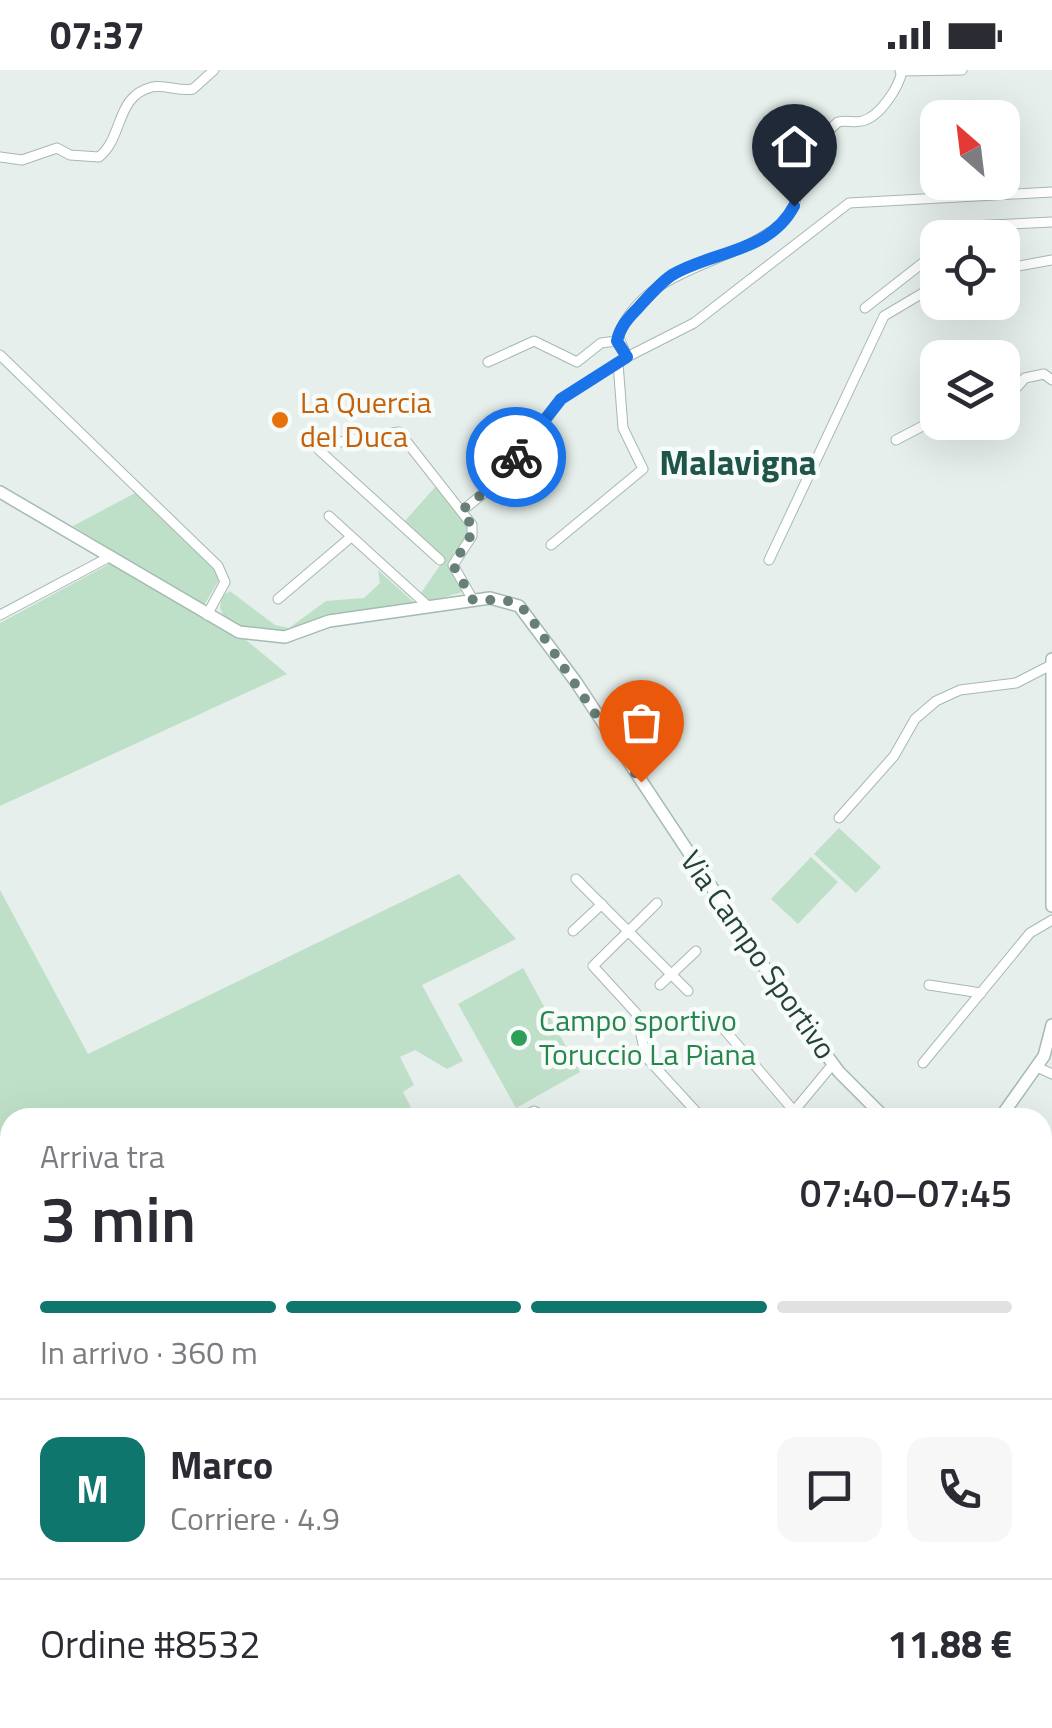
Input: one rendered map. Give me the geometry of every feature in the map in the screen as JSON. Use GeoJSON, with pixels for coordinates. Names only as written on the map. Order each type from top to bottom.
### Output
{"type":"FeatureCollection","features":[{"type":"Feature","properties":{"kind":"street"},"geometry":{"type":"LineString","coordinates":[[0,157],[22,160],[57,148],[70,154],[100,157],[111,144],[124,107],[134,97],[158,87],[193,90],[214,70]]}},
{"type":"Feature","properties":{"kind":"street"},"geometry":{"type":"LineString","coordinates":[[551,545],[643,469],[623,428],[622,360],[617,341],[621,327],[672,276],[736,253],[781,224],[794,206],[806,164],[820,137],[838,122],[859,122],[872,116],[899,84],[899,70],[962,70]]}},
{"type":"Feature","properties":{"kind":"street"},"geometry":{"type":"LineString","coordinates":[[462,510],[496,483],[561,399],[622,360],[694,323],[860,199],[1052,192]]}},
{"type":"Feature","properties":{"kind":"street"},"geometry":{"type":"LineString","coordinates":[[1020,224],[1052,222]]}},
{"type":"Feature","properties":{"kind":"street"},"geometry":{"type":"LineString","coordinates":[[1020,266],[1052,260]]}},
{"type":"Feature","properties":{"kind":"street"},"geometry":{"type":"LineString","coordinates":[[865,308],[920,265]]}},
{"type":"Feature","properties":{"kind":"street"},"geometry":{"type":"LineString","coordinates":[[768,560],[884,316],[920,295]]}},
{"type":"Feature","properties":{"kind":"street"},"geometry":{"type":"LineString","coordinates":[[488,362],[534,341],[577,362],[601,343],[617,341]]}},
{"type":"Feature","properties":{"kind":"street"},"geometry":{"type":"LineString","coordinates":[[0,354],[218,566],[225,582],[208,615]]}},
{"type":"Feature","properties":{"kind":"street"},"geometry":{"type":"LineString","coordinates":[[1020,384],[1025,378],[1044,374],[1052,380]]}},
{"type":"Feature","properties":{"kind":"street"},"geometry":{"type":"LineString","coordinates":[[896,440],[920,427]]}},
{"type":"Feature","properties":{"kind":"street"},"geometry":{"type":"LineString","coordinates":[[440,560],[319,450],[322,445],[399,432],[474,530],[453,565],[473,600]]}},
{"type":"Feature","properties":{"kind":"street","name":"Via Campo Sportivo"},"geometry":{"type":"LineString","coordinates":[[0,492],[113,554],[239,632],[285,636],[329,621],[473,600],[506,600],[526,611],[703,879],[867,1108]]}},
{"type":"Feature","properties":{"kind":"street"},"geometry":{"type":"LineString","coordinates":[[329,516],[429,607]]}},
{"type":"Feature","properties":{"kind":"street"},"geometry":{"type":"LineString","coordinates":[[278,599],[351,537]]}},
{"type":"Feature","properties":{"kind":"street"},"geometry":{"type":"LineString","coordinates":[[0,616],[113,554]]}},
{"type":"Feature","properties":{"kind":"street"},"geometry":{"type":"LineString","coordinates":[[839,818],[894,756],[914,719],[936,701],[960,690],[1016,683],[1051,662]]}},
{"type":"Feature","properties":{"kind":"street"},"geometry":{"type":"LineString","coordinates":[[1051,662],[1052,906]]}},
{"type":"Feature","properties":{"kind":"street"},"geometry":{"type":"LineString","coordinates":[[576,879],[688,991]]}},
{"type":"Feature","properties":{"kind":"street"},"geometry":{"type":"LineString","coordinates":[[658,903],[592,966],[636,1013],[646,1057],[693,1108]]}},
{"type":"Feature","properties":{"kind":"street"},"geometry":{"type":"LineString","coordinates":[[573,931],[602,904]]}},
{"type":"Feature","properties":{"kind":"street"},"geometry":{"type":"LineString","coordinates":[[923,1063],[1030,933],[1052,920]]}},
{"type":"Feature","properties":{"kind":"street"},"geometry":{"type":"LineString","coordinates":[[660,984],[696,951]]}},
{"type":"Feature","properties":{"kind":"street"},"geometry":{"type":"LineString","coordinates":[[929,986],[981,993]]}},
{"type":"Feature","properties":{"kind":"street"},"geometry":{"type":"LineString","coordinates":[[1007,1108],[1037,1068],[1052,1025]]}},
{"type":"Feature","properties":{"kind":"street"},"geometry":{"type":"LineString","coordinates":[[723,1028],[791,1108]]}},
{"type":"Feature","properties":{"kind":"street"},"geometry":{"type":"LineString","coordinates":[[797,1108],[834,1064]]}},
{"type":"Feature","properties":{"kind":"street"},"geometry":{"type":"LineString","coordinates":[[1037,1068],[1052,1074]]}},
{"type":"Feature","properties":{"kind":"green space"},"geometry":{"type":"Polygon","coordinates":[[[437,485],[469,526],[469,536],[454,552],[449,566],[466,591],[431,601],[421,593],[445,558],[404,522],[437,485]]]}},
{"type":"Feature","properties":{"kind":"green space"},"geometry":{"type":"Polygon","coordinates":[[[137,492],[214,567],[219,580],[203,607],[73,526],[137,492]]]}},
{"type":"Feature","properties":{"kind":"green space"},"geometry":{"type":"Polygon","coordinates":[[[115,561],[240,635],[287,674],[0,806],[0,623],[115,561]]]}},
{"type":"Feature","properties":{"kind":"green space"},"geometry":{"type":"Polygon","coordinates":[[[378,570],[418,606],[296,631],[248,628],[225,620],[220,608],[222,596],[230,591],[275,625],[289,628],[326,601],[364,598],[380,583],[378,570]]]}},
{"type":"Feature","properties":{"kind":"green space"},"geometry":{"type":"Polygon","coordinates":[[[839,828],[881,867],[856,893],[814,854],[839,828]]]}},
{"type":"Feature","properties":{"kind":"green space"},"geometry":{"type":"Polygon","coordinates":[[[811,857],[838,882],[798,924],[771,899],[811,857]]]}},
{"type":"Feature","properties":{"kind":"green space"},"geometry":{"type":"Polygon","coordinates":[[[459,874],[516,939],[422,985],[463,1061],[447,1069],[415,1050],[400,1057],[414,1085],[403,1092],[411,1108],[0,1108],[0,890],[88,1054],[459,874]]]}},
{"type":"Feature","properties":{"kind":"green space","name":"Campo sportivo Toruccio La Piana"},"geometry":{"type":"Polygon","coordinates":[[[523,968],[580,1072],[516,1108],[458,1004],[523,968]]]}},
{"type":"Feature","properties":{"kind":"way so far"},"geometry":{"type":"LineString","coordinates":[[516,457],[496,483],[462,510],[474,530],[453,565],[472,590],[473,600],[506,600],[526,611],[641,782]]}},
{"type":"Feature","properties":{"kind":"place","name":"La Quercia del Duca"},"geometry":{"type":"Point","coordinates":[280,420]}},
{"type":"Feature","properties":{"kind":"place","name":"Campo sportivo Toruccio La Piana"},"geometry":{"type":"Point","coordinates":[519,1038]}},
{"type":"Feature","properties":{"kind":"district","name":"Malavigna"},"geometry":{"type":"Point","coordinates":[738,463]}},
{"type":"Feature","properties":{"kind":"route"},"geometry":{"type":"LineString","coordinates":[[516,457],[561,399],[627,357],[617,341],[621,327],[659,287],[672,276],[736,253],[781,224],[794,206]]}}]}
